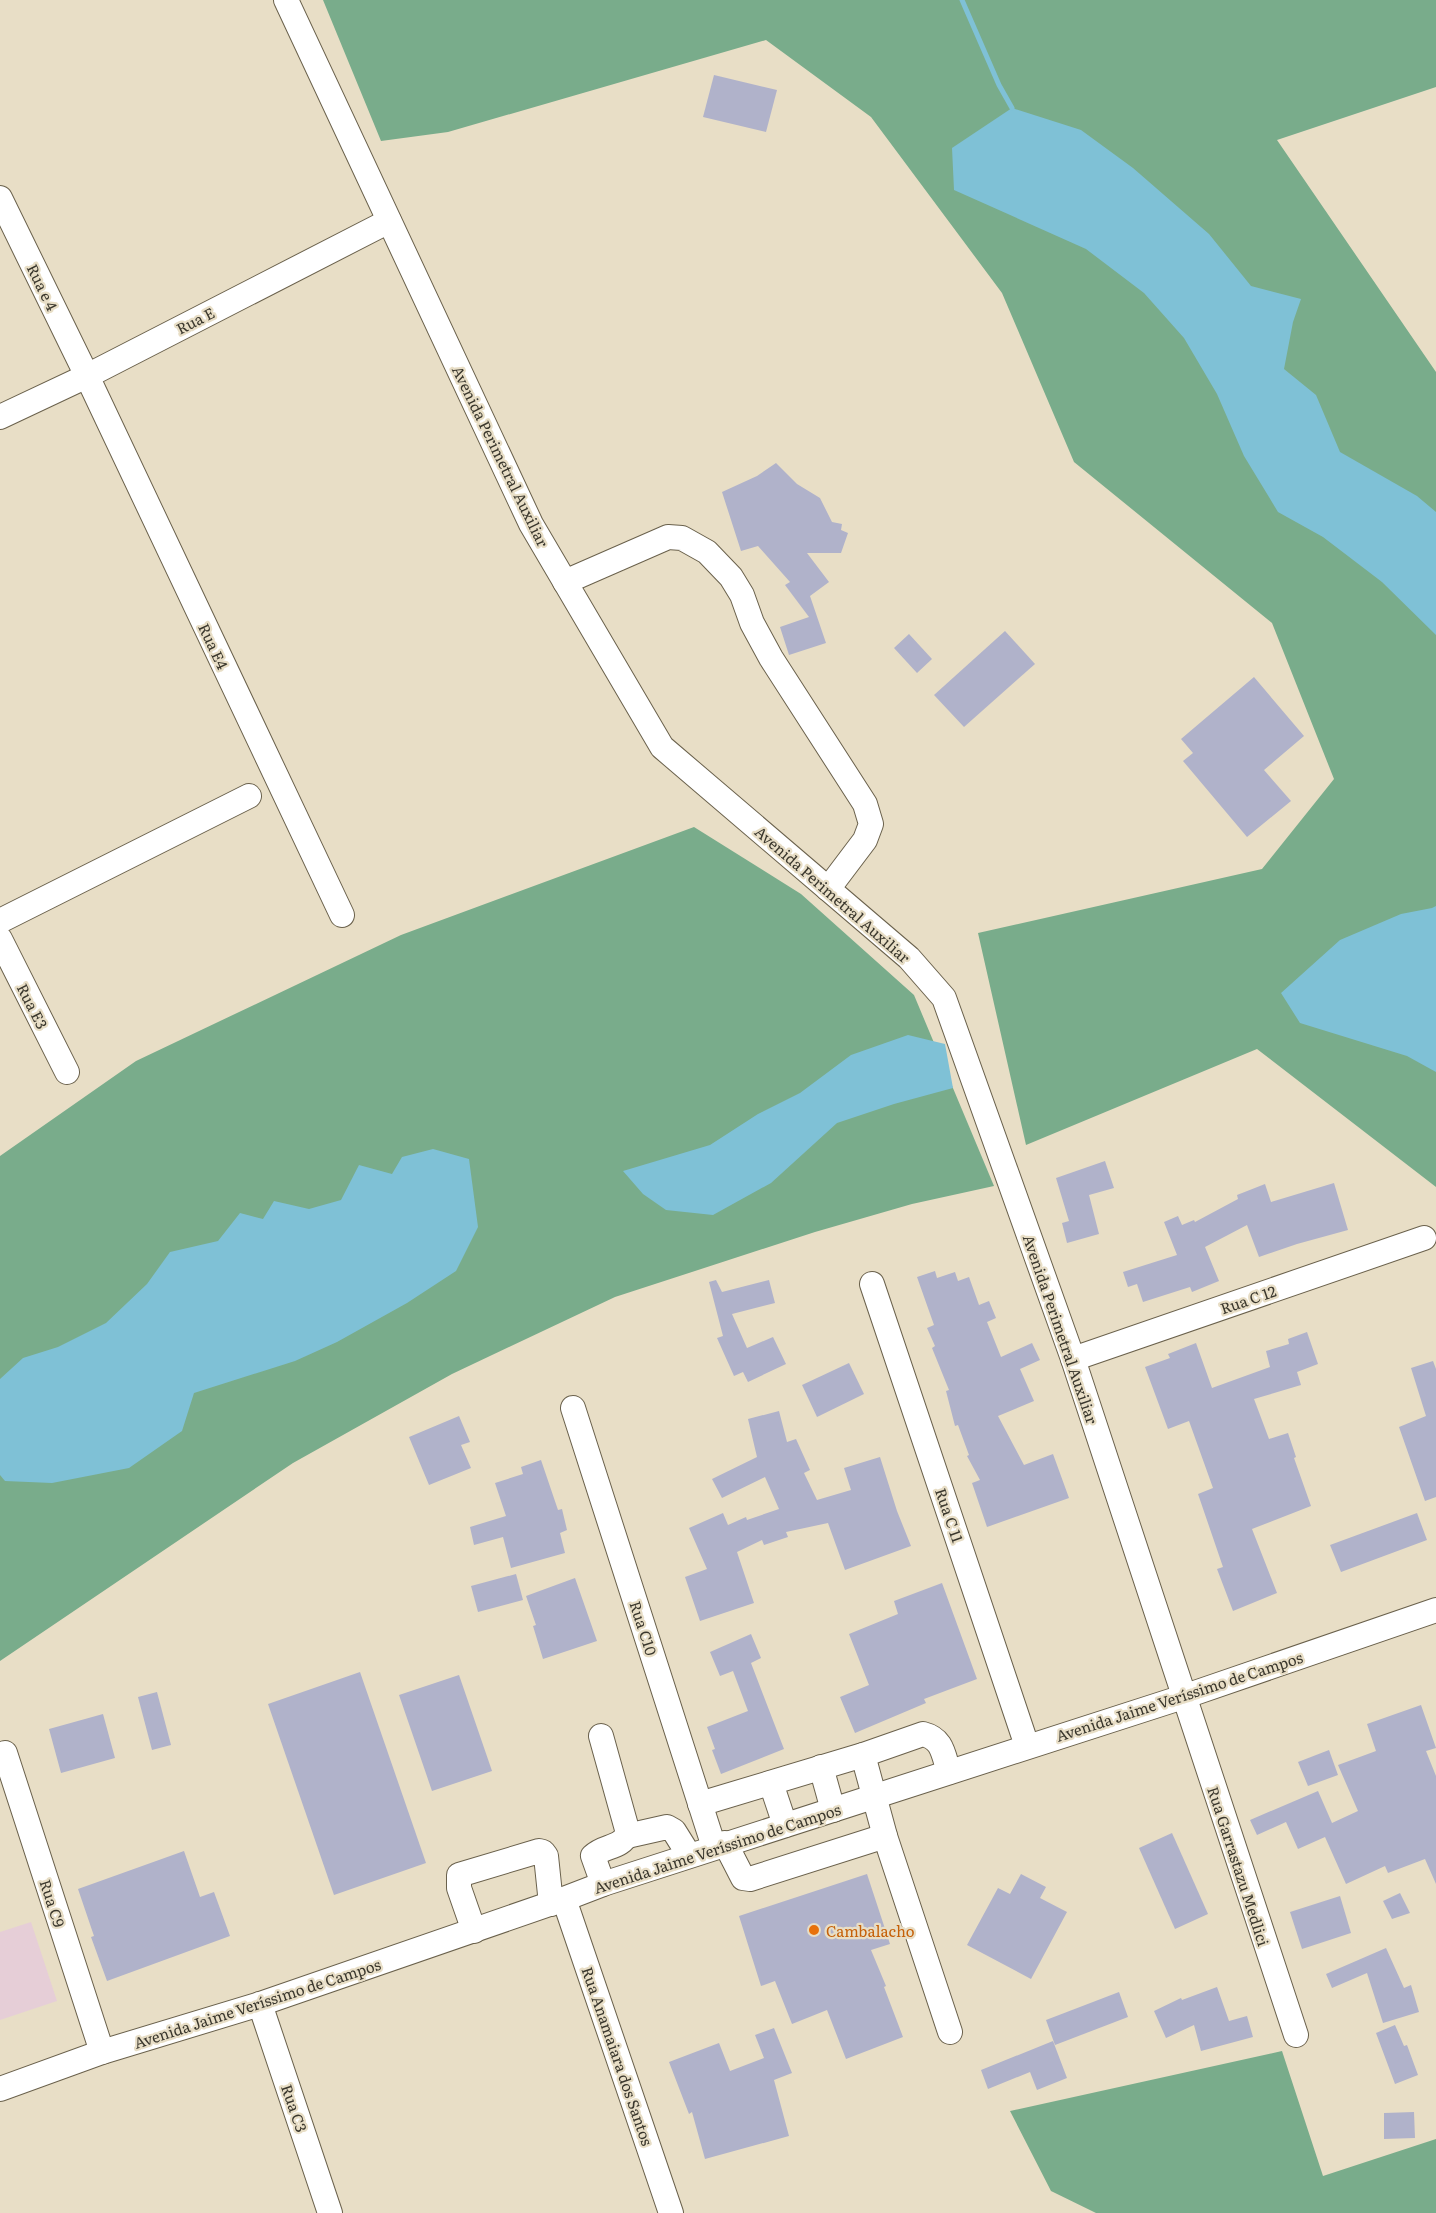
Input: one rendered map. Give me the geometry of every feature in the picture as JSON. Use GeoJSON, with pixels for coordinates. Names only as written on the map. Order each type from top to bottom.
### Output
{"type":"FeatureCollection","features":[{"type":"Feature","properties":{"kind":"street","name":"Avenida Perimetral Auxiliar"},"geometry":{"type":"LineString","coordinates":[[286,0],[531,524],[662,747],[909,958],[944,998],[1073,1359],[1182,1697]]}},
{"type":"Feature","properties":{"kind":"street","name":"Rua e 4"},"geometry":{"type":"LineString","coordinates":[[0,198],[87,376]]}},
{"type":"Feature","properties":{"kind":"street","name":"Rua E"},"geometry":{"type":"LineString","coordinates":[[0,417],[87,376],[389,220]]}},
{"type":"Feature","properties":{"kind":"street","name":"Rua E4"},"geometry":{"type":"LineString","coordinates":[[87,376],[342,915]]}},
{"type":"Feature","properties":{"kind":"street"},"geometry":{"type":"LineString","coordinates":[[565,582],[668,537],[682,538],[707,552],[731,577],[742,595],[752,623],[771,658],[865,804],[871,824],[865,840],[828,889]]}},
{"type":"Feature","properties":{"kind":"street"},"geometry":{"type":"LineString","coordinates":[[0,921],[249,796]]}},
{"type":"Feature","properties":{"kind":"street","name":"Rua E3"},"geometry":{"type":"LineString","coordinates":[[0,939],[67,1072]]}},
{"type":"Feature","properties":{"kind":"street","name":"Rua C 12"},"geometry":{"type":"LineString","coordinates":[[1073,1359],[1424,1238]]}},
{"type":"Feature","properties":{"kind":"street","name":"Rua C 11"},"geometry":{"type":"LineString","coordinates":[[872,1284],[1027,1746]]}},
{"type":"Feature","properties":{"kind":"street","name":"Rua C10"},"geometry":{"type":"LineString","coordinates":[[573,1408],[700,1804],[719,1845],[743,1878],[750,1879],[885,1836]]}},
{"type":"Feature","properties":{"kind":"street","name":"Avenida Jaime Veríssimo de Campos"},"geometry":{"type":"LineString","coordinates":[[0,2089],[102,2052],[260,2004],[719,1845],[873,1798],[1027,1746],[1434,1616]]}},
{"type":"Feature","properties":{"kind":"street","name":"Rua Garrastazu Medlici"},"geometry":{"type":"LineString","coordinates":[[1182,1697],[1296,2035]]}},
{"type":"Feature","properties":{"kind":"street"},"geometry":{"type":"LineString","coordinates":[[700,1804],[863,1755],[923,1734],[933,1736],[941,1745],[949,1772]]}},
{"type":"Feature","properties":{"kind":"street"},"geometry":{"type":"LineString","coordinates":[[601,1736],[627,1823],[627,1836]]}},
{"type":"Feature","properties":{"kind":"street","name":"Rua C9"},"geometry":{"type":"LineString","coordinates":[[5,1753],[102,2052]]}},
{"type":"Feature","properties":{"kind":"street"},"geometry":{"type":"LineString","coordinates":[[863,1755],[873,1798],[950,2032]]}},
{"type":"Feature","properties":{"kind":"street"},"geometry":{"type":"LineString","coordinates":[[821,1767],[832,1810]]}},
{"type":"Feature","properties":{"kind":"street"},"geometry":{"type":"LineString","coordinates":[[771,1783],[785,1825]]}},
{"type":"Feature","properties":{"kind":"street"},"geometry":{"type":"LineString","coordinates":[[603,1884],[593,1856],[599,1850],[617,1846],[627,1836],[667,1827],[674,1832],[689,1855]]}},
{"type":"Feature","properties":{"kind":"street","name":"Rua Anamaiara dos Santos"},"geometry":{"type":"LineString","coordinates":[[474,1930],[459,1888],[459,1875],[539,1851],[543,1852],[558,1902],[671,2213]]}},
{"type":"Feature","properties":{"kind":"street","name":"Rua C3"},"geometry":{"type":"LineString","coordinates":[[260,2004],[330,2213]]}},
{"type":"Feature","properties":{"kind":"shaded area"},"geometry":{"type":"Polygon","coordinates":[[[31,1922],[57,2001],[0,2020],[0,1932],[31,1922]]]}},
{"type":"Feature","properties":{"kind":"green space"},"geometry":{"type":"Polygon","coordinates":[[[323,0],[1436,0],[1436,87],[1277,140],[1436,372],[1436,1187],[1257,1049],[1026,1145],[978,933],[1262,869],[1334,779],[1272,623],[1074,462],[1002,293],[871,117],[766,40],[448,132],[381,141],[323,0]]]}},
{"type":"Feature","properties":{"kind":"green space"},"geometry":{"type":"Polygon","coordinates":[[[694,827],[801,894],[914,995],[994,1186],[912,1204],[815,1232],[615,1297],[452,1374],[293,1463],[0,1661],[0,1156],[136,1061],[401,935],[694,827]]]}},
{"type":"Feature","properties":{"kind":"green space"},"geometry":{"type":"Polygon","coordinates":[[[1282,2051],[1323,2176],[1436,2139],[1436,2213],[1096,2213],[1051,2191],[1010,2111],[1282,2051]]]}},
{"type":"Feature","properties":{"kind":"water"},"geometry":{"type":"Polygon","coordinates":[[[1012,108],[1081,130],[1133,168],[1209,234],[1251,286],[1301,299],[1293,322],[1284,369],[1316,395],[1340,452],[1417,496],[1436,512],[1436,635],[1382,582],[1323,537],[1278,512],[1244,456],[1217,394],[1184,338],[1144,293],[1086,249],[954,190],[952,148],[1012,108]]]}},
{"type":"Feature","properties":{"kind":"water"},"geometry":{"type":"Polygon","coordinates":[[[1436,906],[1436,1072],[1407,1056],[1300,1023],[1281,993],[1340,940],[1401,914],[1436,906]]]}},
{"type":"Feature","properties":{"kind":"water"},"geometry":{"type":"Polygon","coordinates":[[[908,1035],[945,1044],[953,1088],[837,1123],[771,1183],[713,1215],[666,1210],[643,1194],[623,1171],[710,1145],[758,1114],[800,1093],[851,1055],[908,1035]]]}},
{"type":"Feature","properties":{"kind":"water"},"geometry":{"type":"Polygon","coordinates":[[[433,1149],[469,1159],[478,1227],[456,1271],[407,1303],[337,1342],[295,1361],[194,1393],[182,1431],[129,1468],[52,1483],[5,1481],[0,1475],[0,1379],[23,1358],[58,1347],[106,1323],[147,1284],[170,1252],[218,1241],[240,1213],[263,1219],[274,1201],[309,1209],[341,1200],[359,1165],[392,1174],[402,1157],[433,1149]]]}},
{"type":"Feature","properties":{"kind":"building"},"geometry":{"type":"Polygon","coordinates":[[[714,75],[777,90],[766,132],[703,117],[714,75]]]}},
{"type":"Feature","properties":{"kind":"building"},"geometry":{"type":"Polygon","coordinates":[[[776,463],[797,484],[820,498],[832,522],[842,524],[841,530],[848,533],[841,553],[807,553],[829,582],[810,596],[826,643],[789,655],[780,627],[809,617],[785,585],[790,582],[758,546],[741,551],[722,492],[757,476],[776,463]]]}},
{"type":"Feature","properties":{"kind":"building"},"geometry":{"type":"Polygon","coordinates":[[[1005,631],[1035,664],[964,727],[934,695],[1005,631]]]}},
{"type":"Feature","properties":{"kind":"building"},"geometry":{"type":"Polygon","coordinates":[[[909,634],[932,659],[917,673],[894,648],[909,634]]]}},
{"type":"Feature","properties":{"kind":"building"},"geometry":{"type":"Polygon","coordinates":[[[1254,677],[1304,736],[1264,770],[1291,801],[1247,837],[1183,761],[1193,753],[1181,739],[1254,677]]]}},
{"type":"Feature","properties":{"kind":"building"},"geometry":{"type":"Polygon","coordinates":[[[1105,1161],[1114,1188],[1089,1195],[1099,1234],[1067,1243],[1062,1223],[1069,1221],[1056,1178],[1105,1161]]]}},
{"type":"Feature","properties":{"kind":"building"},"geometry":{"type":"Polygon","coordinates":[[[1334,1183],[1348,1230],[1259,1257],[1247,1225],[1205,1247],[1219,1281],[1192,1292],[1190,1287],[1143,1302],[1137,1284],[1128,1287],[1123,1272],[1177,1255],[1164,1222],[1178,1216],[1182,1225],[1194,1220],[1195,1222],[1238,1199],[1237,1195],[1265,1184],[1271,1202],[1334,1183]]]}},
{"type":"Feature","properties":{"kind":"building"},"geometry":{"type":"Polygon","coordinates":[[[935,1271],[937,1278],[955,1272],[958,1281],[969,1277],[979,1305],[989,1301],[996,1318],[987,1322],[1001,1357],[1032,1343],[1040,1360],[1020,1369],[1034,1401],[998,1416],[1024,1465],[1053,1454],[1069,1498],[987,1527],[972,1483],[980,1480],[967,1456],[969,1455],[958,1425],[955,1426],[946,1391],[949,1390],[932,1348],[935,1346],[927,1328],[934,1325],[917,1277],[935,1271]]]}},
{"type":"Feature","properties":{"kind":"building"},"geometry":{"type":"Polygon","coordinates":[[[716,1280],[722,1292],[769,1280],[775,1303],[732,1314],[747,1348],[773,1337],[786,1364],[748,1382],[743,1372],[734,1376],[717,1338],[723,1336],[709,1282],[716,1280]]]}},
{"type":"Feature","properties":{"kind":"building"},"geometry":{"type":"Polygon","coordinates":[[[1307,1332],[1318,1364],[1297,1372],[1301,1385],[1254,1399],[1269,1439],[1288,1433],[1311,1506],[1252,1529],[1277,1593],[1233,1611],[1217,1569],[1223,1567],[1198,1494],[1213,1488],[1189,1421],[1168,1429],[1145,1367],[1170,1358],[1168,1354],[1196,1343],[1212,1388],[1270,1367],[1266,1351],[1289,1344],[1288,1339],[1307,1332]]]}},
{"type":"Feature","properties":{"kind":"building"},"geometry":{"type":"Polygon","coordinates":[[[1433,1361],[1436,1369],[1436,1497],[1425,1501],[1399,1427],[1426,1416],[1411,1368],[1433,1361]]]}},
{"type":"Feature","properties":{"kind":"building"},"geometry":{"type":"Polygon","coordinates":[[[849,1363],[864,1394],[817,1417],[802,1385],[849,1363]]]}},
{"type":"Feature","properties":{"kind":"building"},"geometry":{"type":"Polygon","coordinates":[[[779,1411],[787,1442],[796,1439],[810,1470],[804,1473],[817,1500],[851,1490],[844,1468],[880,1457],[911,1546],[845,1570],[828,1523],[786,1532],[788,1537],[764,1545],[762,1540],[737,1552],[754,1603],[700,1621],[685,1577],[707,1569],[689,1528],[723,1513],[728,1525],[746,1517],[747,1520],[779,1509],[765,1477],[722,1498],[712,1479],[757,1457],[748,1419],[779,1411]]]}},
{"type":"Feature","properties":{"kind":"building"},"geometry":{"type":"Polygon","coordinates":[[[459,1416],[470,1442],[461,1445],[471,1468],[429,1485],[409,1437],[459,1416]]]}},
{"type":"Feature","properties":{"kind":"building"},"geometry":{"type":"Polygon","coordinates":[[[541,1460],[558,1510],[562,1509],[567,1530],[560,1533],[565,1553],[511,1568],[503,1537],[474,1545],[470,1527],[506,1516],[495,1483],[523,1474],[521,1467],[541,1460]]]}},
{"type":"Feature","properties":{"kind":"building"},"geometry":{"type":"Polygon","coordinates":[[[1417,1513],[1427,1540],[1341,1572],[1330,1545],[1417,1513]]]}},
{"type":"Feature","properties":{"kind":"building"},"geometry":{"type":"Polygon","coordinates":[[[516,1574],[523,1600],[478,1612],[471,1586],[516,1574]]]}},
{"type":"Feature","properties":{"kind":"building"},"geometry":{"type":"Polygon","coordinates":[[[575,1578],[597,1641],[543,1659],[533,1626],[536,1625],[526,1596],[575,1578]]]}},
{"type":"Feature","properties":{"kind":"building"},"geometry":{"type":"Polygon","coordinates":[[[942,1583],[977,1679],[924,1699],[926,1703],[855,1733],[840,1697],[869,1685],[849,1634],[898,1614],[894,1601],[942,1583]]]}},
{"type":"Feature","properties":{"kind":"building"},"geometry":{"type":"Polygon","coordinates":[[[751,1634],[761,1658],[751,1663],[784,1749],[721,1774],[707,1727],[748,1711],[733,1671],[720,1676],[710,1652],[751,1634]]]}},
{"type":"Feature","properties":{"kind":"building"},"geometry":{"type":"Polygon","coordinates":[[[360,1672],[426,1863],[334,1895],[268,1704],[360,1672]]]}},
{"type":"Feature","properties":{"kind":"building"},"geometry":{"type":"Polygon","coordinates":[[[459,1675],[492,1771],[432,1791],[399,1695],[459,1675]]]}},
{"type":"Feature","properties":{"kind":"building"},"geometry":{"type":"Polygon","coordinates":[[[157,1692],[171,1745],[152,1750],[138,1697],[157,1692]]]}},
{"type":"Feature","properties":{"kind":"building"},"geometry":{"type":"Polygon","coordinates":[[[1421,1705],[1436,1748],[1426,1751],[1436,1776],[1436,1884],[1425,1859],[1388,1873],[1385,1866],[1346,1884],[1325,1837],[1298,1849],[1286,1822],[1257,1835],[1250,1820],[1318,1791],[1332,1823],[1358,1811],[1338,1765],[1376,1751],[1367,1724],[1421,1705]]]}},
{"type":"Feature","properties":{"kind":"building"},"geometry":{"type":"Polygon","coordinates":[[[103,1714],[115,1758],[61,1773],[49,1729],[103,1714]]]}},
{"type":"Feature","properties":{"kind":"building"},"geometry":{"type":"Polygon","coordinates":[[[1329,1750],[1338,1775],[1308,1786],[1298,1762],[1329,1750]]]}},
{"type":"Feature","properties":{"kind":"building"},"geometry":{"type":"Polygon","coordinates":[[[1172,1833],[1208,1914],[1175,1929],[1139,1848],[1172,1833]]]}},
{"type":"Feature","properties":{"kind":"building"},"geometry":{"type":"Polygon","coordinates":[[[184,1851],[200,1897],[214,1892],[230,1936],[107,1981],[91,1937],[94,1936],[78,1889],[184,1851]]]}},
{"type":"Feature","properties":{"kind":"building"},"geometry":{"type":"Polygon","coordinates":[[[867,1874],[890,1944],[871,1950],[903,2037],[846,2059],[827,2010],[792,2024],[775,1981],[761,1986],[739,1916],[867,1874]]]}},
{"type":"Feature","properties":{"kind":"building"},"geometry":{"type":"Polygon","coordinates":[[[1021,1874],[1046,1887],[1040,1898],[1067,1912],[1031,1979],[967,1945],[998,1888],[1010,1894],[1021,1874]]]}},
{"type":"Feature","properties":{"kind":"building"},"geometry":{"type":"Polygon","coordinates":[[[1400,1893],[1410,1913],[1392,1919],[1383,1901],[1400,1893]]]}},
{"type":"Feature","properties":{"kind":"building"},"geometry":{"type":"Polygon","coordinates":[[[1340,1896],[1351,1933],[1302,1949],[1290,1912],[1340,1896]]]}},
{"type":"Feature","properties":{"kind":"building"},"geometry":{"type":"Polygon","coordinates":[[[1386,1948],[1404,1988],[1411,1985],[1419,2012],[1383,2023],[1367,1973],[1332,1988],[1326,1974],[1386,1948]]]}},
{"type":"Feature","properties":{"kind":"building"},"geometry":{"type":"Polygon","coordinates":[[[1217,1987],[1229,2021],[1247,2016],[1253,2037],[1201,2051],[1194,2025],[1166,2038],[1154,2011],[1181,1998],[1182,2000],[1217,1987]]]}},
{"type":"Feature","properties":{"kind":"building"},"geometry":{"type":"Polygon","coordinates":[[[1119,1992],[1128,2017],[1055,2045],[1046,2020],[1119,1992]]]}},
{"type":"Feature","properties":{"kind":"building"},"geometry":{"type":"Polygon","coordinates":[[[1395,2025],[1404,2046],[1407,2045],[1418,2075],[1395,2084],[1376,2033],[1395,2025]]]}},
{"type":"Feature","properties":{"kind":"building"},"geometry":{"type":"Polygon","coordinates":[[[774,2028],[792,2073],[774,2080],[789,2136],[705,2159],[692,2112],[689,2114],[669,2062],[719,2043],[730,2071],[764,2058],[755,2035],[774,2028]]]}},
{"type":"Feature","properties":{"kind":"building"},"geometry":{"type":"Polygon","coordinates":[[[1053,2041],[1067,2078],[1037,2090],[1030,2072],[988,2089],[981,2070],[1053,2041]]]}},
{"type":"Feature","properties":{"kind":"building"},"geometry":{"type":"Polygon","coordinates":[[[1414,2112],[1415,2138],[1384,2139],[1384,2113],[1414,2112]]]}},
{"type":"Feature","properties":{"kind":"waterway"},"geometry":{"type":"LineString","coordinates":[[962,0],[999,85],[1012,108]]}},
{"type":"Feature","properties":{"kind":"place","name":"Cambalacho"},"geometry":{"type":"Point","coordinates":[814,1930]}}]}
